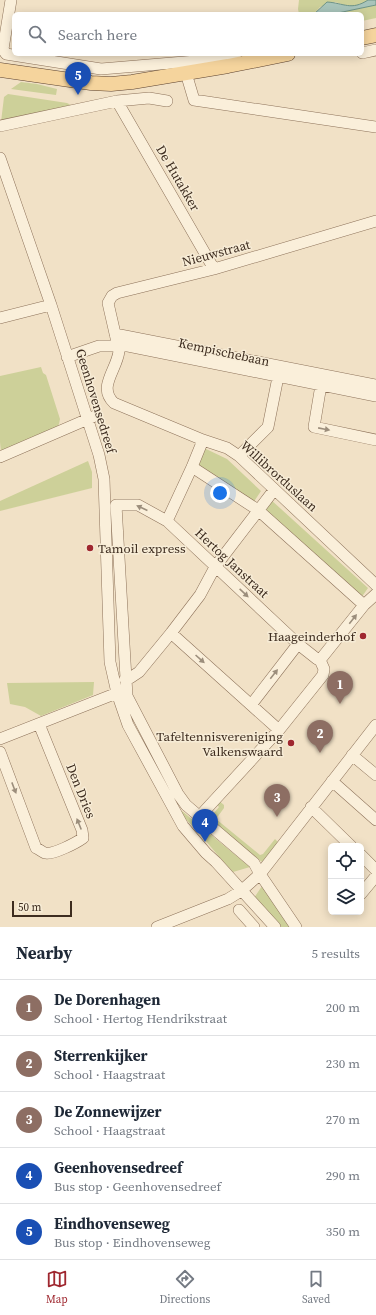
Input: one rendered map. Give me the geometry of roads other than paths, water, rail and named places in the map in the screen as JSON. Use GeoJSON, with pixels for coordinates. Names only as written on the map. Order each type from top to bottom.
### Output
{"type":"FeatureCollection","features":[{"type":"Feature","properties":{"kind":"main road"},"geometry":{"type":"LineString","coordinates":[[364,38],[376,35]]}},
{"type":"Feature","properties":{"kind":"main road"},"geometry":{"type":"LineString","coordinates":[[0,70],[105,84],[132,82],[277,56]]}},
{"type":"Feature","properties":{"kind":"street"},"geometry":{"type":"LineString","coordinates":[[11,0],[3,49],[6,54],[12,55]]}},
{"type":"Feature","properties":{"kind":"street"},"geometry":{"type":"LineString","coordinates":[[364,52],[376,50]]}},
{"type":"Feature","properties":{"kind":"street"},"geometry":{"type":"LineString","coordinates":[[19,56],[101,69],[208,60],[227,56]]}},
{"type":"Feature","properties":{"kind":"street"},"geometry":{"type":"LineString","coordinates":[[192,72],[194,100],[376,127]]}},
{"type":"Feature","properties":{"kind":"street"},"geometry":{"type":"LineString","coordinates":[[0,126],[117,101],[149,98],[167,101]]}},
{"type":"Feature","properties":{"kind":"street","name":"De Hutakker"},"geometry":{"type":"LineString","coordinates":[[117,101],[214,269]]}},
{"type":"Feature","properties":{"kind":"street","name":"Geenhovensedreef"},"geometry":{"type":"LineString","coordinates":[[0,158],[51,305],[67,357],[91,418],[99,455],[104,479],[110,662],[114,695],[128,725],[183,826],[206,853],[216,862],[266,927]]}},
{"type":"Feature","properties":{"kind":"street","name":"Nieuwstraat"},"geometry":{"type":"LineString","coordinates":[[118,346],[108,303],[112,296],[117,293],[214,269],[376,221]]}},
{"type":"Feature","properties":{"kind":"street"},"geometry":{"type":"LineString","coordinates":[[0,318],[51,305]]}},
{"type":"Feature","properties":{"kind":"street"},"geometry":{"type":"LineString","coordinates":[[115,334],[376,385]]}},
{"type":"Feature","properties":{"kind":"street","name":"Kempischebaan"},"geometry":{"type":"LineString","coordinates":[[67,357],[99,346],[128,346],[376,396]]}},
{"type":"Feature","properties":{"kind":"street","name":"Willibrorduslaan"},"geometry":{"type":"LineString","coordinates":[[118,346],[118,357],[106,387],[109,398],[114,403],[203,440],[227,448],[239,456],[376,585]]}},
{"type":"Feature","properties":{"kind":"street"},"geometry":{"type":"LineString","coordinates":[[239,456],[268,427],[278,377]]}},
{"type":"Feature","properties":{"kind":"street"},"geometry":{"type":"LineString","coordinates":[[321,386],[314,427],[376,440]]}},
{"type":"Feature","properties":{"kind":"street"},"geometry":{"type":"LineString","coordinates":[[0,457],[91,418]]}},
{"type":"Feature","properties":{"kind":"street"},"geometry":{"type":"LineString","coordinates":[[167,521],[203,440]]}},
{"type":"Feature","properties":{"kind":"street"},"geometry":{"type":"LineString","coordinates":[[192,467],[258,510],[364,605]]}},
{"type":"Feature","properties":{"kind":"street"},"geometry":{"type":"LineString","coordinates":[[274,490],[215,567],[200,595],[171,633],[139,672],[130,678],[125,679],[127,696],[178,794],[186,805],[199,817],[254,863],[296,927]]}},
{"type":"Feature","properties":{"kind":"street","name":"Hertog Janstraat"},"geometry":{"type":"LineString","coordinates":[[125,679],[116,505],[138,505],[167,521],[298,644],[320,660]]}},
{"type":"Feature","properties":{"kind":"street"},"geometry":{"type":"LineString","coordinates":[[199,817],[279,730],[324,675],[324,669],[320,660],[330,650],[364,605],[376,594]]}},
{"type":"Feature","properties":{"kind":"street"},"geometry":{"type":"LineString","coordinates":[[171,633],[279,730]]}},
{"type":"Feature","properties":{"kind":"street"},"geometry":{"type":"LineString","coordinates":[[250,705],[298,644]]}},
{"type":"Feature","properties":{"kind":"street"},"geometry":{"type":"LineString","coordinates":[[0,740],[114,695]]}},
{"type":"Feature","properties":{"kind":"street","name":"Den Dries"},"geometry":{"type":"LineString","coordinates":[[0,752],[36,848],[45,853],[50,853],[75,844],[82,838],[82,830],[39,724]]}},
{"type":"Feature","properties":{"kind":"street"},"geometry":{"type":"LineString","coordinates":[[157,927],[228,899],[239,893],[260,874],[376,726]]}},
{"type":"Feature","properties":{"kind":"street"},"geometry":{"type":"LineString","coordinates":[[352,755],[376,775]]}},
{"type":"Feature","properties":{"kind":"street"},"geometry":{"type":"LineString","coordinates":[[332,781],[376,820]]}},
{"type":"Feature","properties":{"kind":"street"},"geometry":{"type":"LineString","coordinates":[[311,807],[348,843]]}},
{"type":"Feature","properties":{"kind":"street"},"geometry":{"type":"LineString","coordinates":[[364,858],[376,870]]}},
{"type":"Feature","properties":{"kind":"street"},"geometry":{"type":"LineString","coordinates":[[364,890],[376,876]]}},
{"type":"Feature","properties":{"kind":"street","name":"Geenhovensedreef"},"geometry":{"type":"LineString","coordinates":[[239,893],[275,927]]}},
{"type":"Feature","properties":{"kind":"street"},"geometry":{"type":"LineString","coordinates":[[239,910],[254,927]]}},
{"type":"Feature","properties":{"kind":"water"},"geometry":{"type":"Polygon","coordinates":[[[368,0],[376,0],[376,5],[343,12],[316,12],[327,2],[348,6],[368,0]]]}},
{"type":"Feature","properties":{"kind":"place","name":"Eindhovenseweg"},"geometry":{"type":"Point","coordinates":[78,95]}},
{"type":"Feature","properties":{"kind":"place","name":"Tamoil express"},"geometry":{"type":"Point","coordinates":[90,548]}},
{"type":"Feature","properties":{"kind":"place","name":"Haageinderhof"},"geometry":{"type":"Point","coordinates":[363,636]}},
{"type":"Feature","properties":{"kind":"place","name":"De Dorenhagen"},"geometry":{"type":"Point","coordinates":[340,704]}},
{"type":"Feature","properties":{"kind":"place","name":"Tafeltennisvereniging Valkenswaard"},"geometry":{"type":"Point","coordinates":[291,743]}},
{"type":"Feature","properties":{"kind":"place","name":"Sterrenkijker"},"geometry":{"type":"Point","coordinates":[320,753]}},
{"type":"Feature","properties":{"kind":"place","name":"De Zonnewijzer"},"geometry":{"type":"Point","coordinates":[277,817]}},
{"type":"Feature","properties":{"kind":"place","name":"Geenhovensedreef"},"geometry":{"type":"Point","coordinates":[205,842]}}]}
